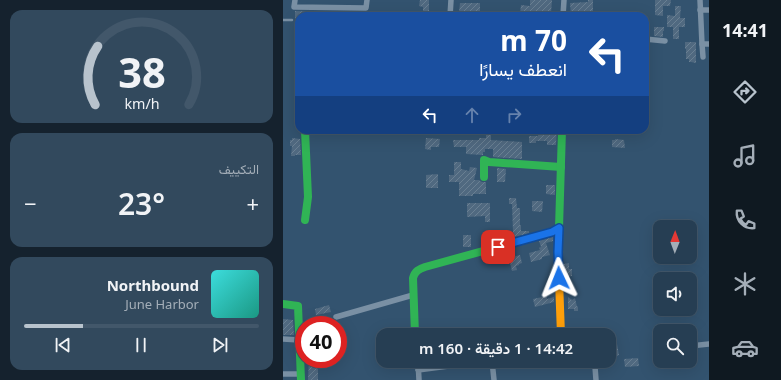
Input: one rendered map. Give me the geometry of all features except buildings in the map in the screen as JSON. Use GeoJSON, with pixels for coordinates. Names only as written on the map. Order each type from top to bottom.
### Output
{"type":"FeatureCollection","features":[{"type":"Feature","properties":{"kind":"street"},"geometry":{"type":"LineString","coordinates":[[295,0],[294,7],[366,8],[367,0]]}},
{"type":"Feature","properties":{"kind":"street"},"geometry":{"type":"LineString","coordinates":[[450,12],[451,0]]}},
{"type":"Feature","properties":{"kind":"street"},"geometry":{"type":"LineString","coordinates":[[563,12],[564,0]]}},
{"type":"Feature","properties":{"kind":"street"},"geometry":{"type":"LineString","coordinates":[[700,0],[703,57]]}},
{"type":"Feature","properties":{"kind":"street"},"geometry":{"type":"LineString","coordinates":[[700,10],[709,10]]}},
{"type":"Feature","properties":{"kind":"street"},"geometry":{"type":"LineString","coordinates":[[649,39],[665,41]]}},
{"type":"Feature","properties":{"kind":"street"},"geometry":{"type":"LineString","coordinates":[[702,44],[709,44]]}},
{"type":"Feature","properties":{"kind":"street"},"geometry":{"type":"LineString","coordinates":[[305,134],[308,197],[305,220]]}},
{"type":"Feature","properties":{"kind":"street"},"geometry":{"type":"LineString","coordinates":[[561,328],[558,252],[562,134]]}},
{"type":"Feature","properties":{"kind":"street"},"geometry":{"type":"LineString","coordinates":[[484,177],[484,160],[489,162],[561,167]]}},
{"type":"Feature","properties":{"kind":"street"},"geometry":{"type":"LineString","coordinates":[[415,328],[413,295],[415,271],[552,232],[559,228]]}},
{"type":"Feature","properties":{"kind":"street"},"geometry":{"type":"LineString","coordinates":[[340,316],[413,295]]}},
{"type":"Feature","properties":{"kind":"street"},"geometry":{"type":"LineString","coordinates":[[283,304],[299,306],[299,316]]}},
{"type":"Feature","properties":{"kind":"street"},"geometry":{"type":"LineString","coordinates":[[283,339],[295,340]]}},
{"type":"Feature","properties":{"kind":"street"},"geometry":{"type":"LineString","coordinates":[[697,345],[709,344]]}},
{"type":"Feature","properties":{"kind":"street"},"geometry":{"type":"LineString","coordinates":[[419,380],[418,370],[433,368]]}},
{"type":"Feature","properties":{"kind":"street"},"geometry":{"type":"LineString","coordinates":[[493,368],[495,380]]}},
{"type":"Feature","properties":{"kind":"street"},"geometry":{"type":"LineString","coordinates":[[595,368],[596,380]]}},
{"type":"Feature","properties":{"kind":"street"},"geometry":{"type":"LineString","coordinates":[[283,374],[301,377]]}},
{"type":"Feature","properties":{"kind":"lane"},"geometry":{"type":"LineString","coordinates":[[283,20],[292,20]]}},
{"type":"Feature","properties":{"kind":"traffic: fast"},"geometry":{"type":"LineString","coordinates":[[305,134],[308,197],[305,220]]}},
{"type":"Feature","properties":{"kind":"traffic: fast"},"geometry":{"type":"LineString","coordinates":[[415,328],[413,278],[417,271],[425,267],[552,232],[559,228],[562,134]]}},
{"type":"Feature","properties":{"kind":"traffic: fast"},"geometry":{"type":"LineString","coordinates":[[484,177],[484,160],[489,162],[561,167]]}},
{"type":"Feature","properties":{"kind":"traffic: fast"},"geometry":{"type":"LineString","coordinates":[[283,304],[298,306],[301,380]]}},
{"type":"Feature","properties":{"kind":"traffic: slow"},"geometry":{"type":"LineString","coordinates":[[559,228],[558,252],[561,328]]}},
{"type":"Feature","properties":{"kind":"route"},"geometry":{"type":"LineString","coordinates":[[498,247],[552,232],[559,228],[559,278]]}}]}
